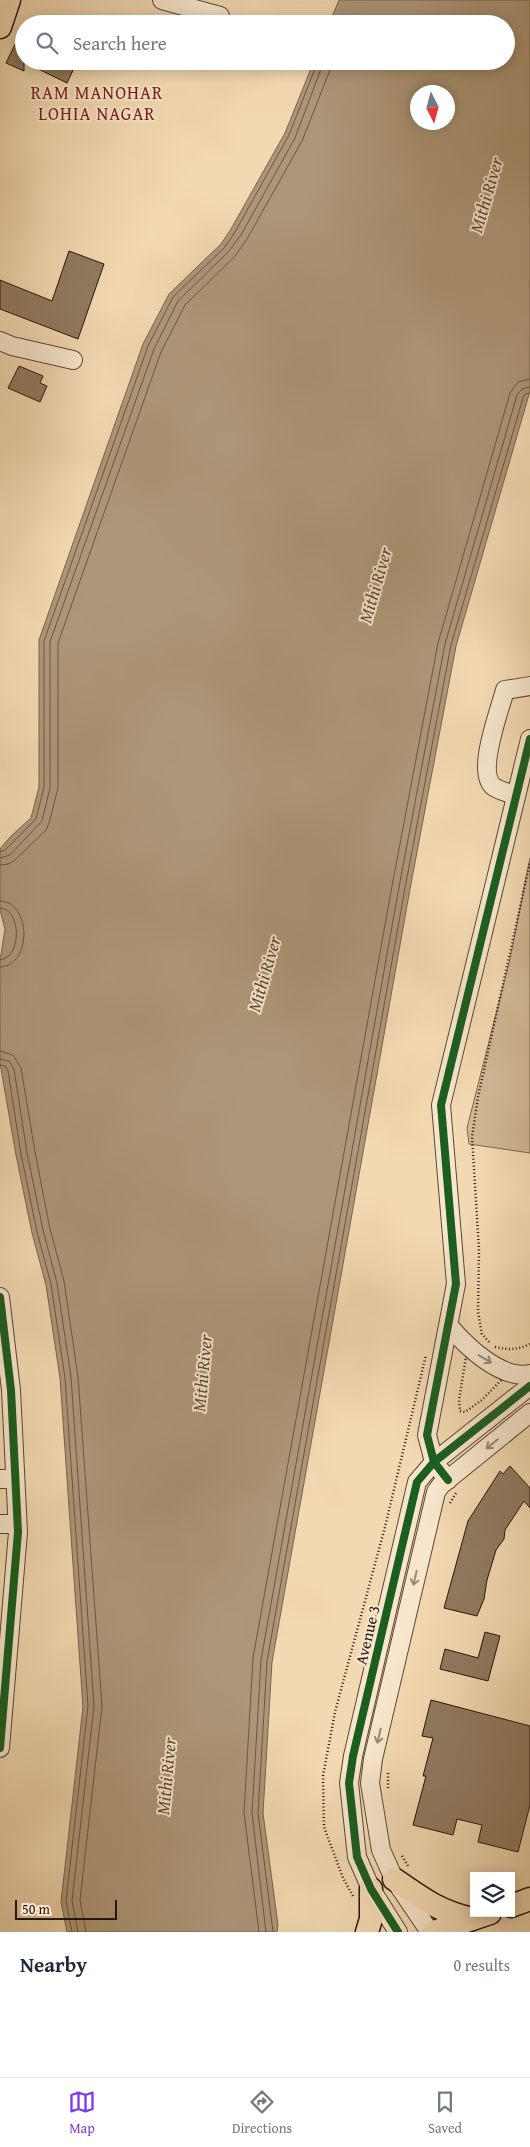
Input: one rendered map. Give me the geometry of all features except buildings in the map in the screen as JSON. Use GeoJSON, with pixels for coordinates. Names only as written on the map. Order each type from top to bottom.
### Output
{"type":"FeatureCollection","features":[{"type":"Feature","properties":{"kind":"main road"},"geometry":{"type":"LineString","coordinates":[[0,27],[9,0]]}},
{"type":"Feature","properties":{"kind":"main road"},"geometry":{"type":"LineString","coordinates":[[402,1874],[437,1908],[447,1913],[470,1915]]}},
{"type":"Feature","properties":{"kind":"main road"},"geometry":{"type":"LineString","coordinates":[[364,1896],[371,1919],[367,1932]]}},
{"type":"Feature","properties":{"kind":"main road"},"geometry":{"type":"LineString","coordinates":[[515,1905],[530,1899]]}},
{"type":"Feature","properties":{"kind":"main road"},"geometry":{"type":"LineString","coordinates":[[432,1932],[478,1917]]}},
{"type":"Feature","properties":{"kind":"street"},"geometry":{"type":"LineString","coordinates":[[162,0],[216,15]]}},
{"type":"Feature","properties":{"kind":"street"},"geometry":{"type":"LineString","coordinates":[[0,341],[12,346],[73,360]]}},
{"type":"Feature","properties":{"kind":"street"},"geometry":{"type":"LineString","coordinates":[[516,796],[494,787],[487,777],[486,760],[505,690],[530,686]]}},
{"type":"Feature","properties":{"kind":"street"},"geometry":{"type":"LineString","coordinates":[[453,1484],[434,1462],[427,1435],[456,1284],[441,1105],[530,739]]}},
{"type":"Feature","properties":{"kind":"street"},"geometry":{"type":"LineString","coordinates":[[0,1297],[2,1328],[11,1390],[8,1479],[9,1524],[0,1748]]}},
{"type":"Feature","properties":{"kind":"street"},"geometry":{"type":"LineString","coordinates":[[449,1326],[464,1344],[480,1357],[502,1369],[523,1376],[530,1374]]}},
{"type":"Feature","properties":{"kind":"street","name":"Avenue 3"},"geometry":{"type":"LineString","coordinates":[[398,1932],[364,1896],[357,1857],[349,1783],[353,1756],[417,1482],[434,1462],[530,1386]]}},
{"type":"Feature","properties":{"kind":"street"},"geometry":{"type":"LineString","coordinates":[[432,1932],[402,1874],[381,1850],[370,1783],[376,1750],[436,1492],[453,1484],[530,1413]]}},
{"type":"Feature","properties":{"kind":"path"},"geometry":{"type":"LineString","coordinates":[[530,862],[478,1097],[472,1137],[479,1249],[478,1312],[482,1334],[492,1346],[506,1350],[523,1348],[530,1344]]}},
{"type":"Feature","properties":{"kind":"path"},"geometry":{"type":"LineString","coordinates":[[364,1896],[343,1878],[324,1827],[323,1776],[335,1712],[385,1527],[428,1347]]}},
{"type":"Feature","properties":{"kind":"path"},"geometry":{"type":"LineString","coordinates":[[466,1356],[505,1376],[501,1382],[482,1400],[465,1412],[460,1411],[466,1356]]}},
{"type":"Feature","properties":{"kind":"path"},"geometry":{"type":"LineString","coordinates":[[450,1504],[453,1484]]}},
{"type":"Feature","properties":{"kind":"path"},"geometry":{"type":"LineString","coordinates":[[388,1769],[388,1794]]}},
{"type":"Feature","properties":{"kind":"path"},"geometry":{"type":"LineString","coordinates":[[400,1853],[402,1874]]}},
{"type":"Feature","properties":{"kind":"shaded area"},"geometry":{"type":"Polygon","coordinates":[[[530,858],[530,1153],[469,1144],[467,1128],[510,959],[530,858]]]}},
{"type":"Feature","properties":{"kind":"water","name":"Mithi River"},"geometry":{"type":"Polygon","coordinates":[[[339,0],[530,0],[530,391],[456,646],[410,889],[272,1662],[263,1813],[278,1925],[277,1932],[67,1932],[61,1902],[83,1707],[60,1378],[46,1285],[32,1233],[0,1063],[0,961],[5,929],[0,910],[0,849],[31,818],[39,787],[39,640],[143,344],[169,294],[221,244],[285,133],[310,70],[515,70],[515,15],[333,15],[339,0]]]}},
{"type":"Feature","properties":{"kind":"cycle path"},"geometry":{"type":"LineString","coordinates":[[448,1480],[434,1462],[427,1435],[456,1284],[441,1105],[530,739]]}},
{"type":"Feature","properties":{"kind":"cycle path"},"geometry":{"type":"LineString","coordinates":[[0,1297],[11,1390],[18,1532],[0,1748]]}},
{"type":"Feature","properties":{"kind":"cycle path"},"geometry":{"type":"LineString","coordinates":[[398,1932],[371,1889],[357,1857],[349,1783],[353,1756],[417,1482],[434,1462],[530,1386]]}},
{"type":"Feature","properties":{"kind":"district","name":"RAM MANOHAR LOHIA NAGAR"},"geometry":{"type":"Point","coordinates":[97,102]}}]}
